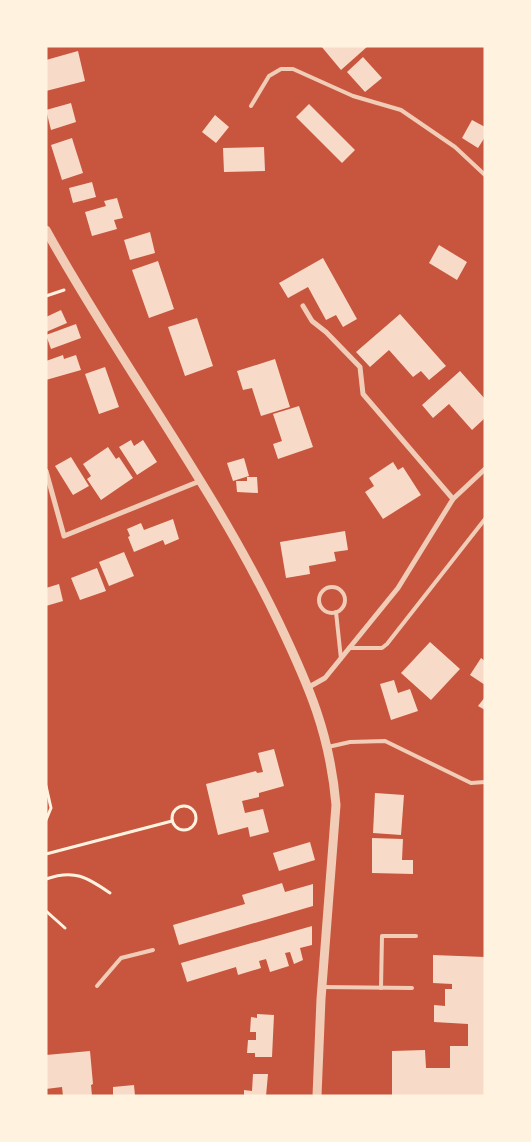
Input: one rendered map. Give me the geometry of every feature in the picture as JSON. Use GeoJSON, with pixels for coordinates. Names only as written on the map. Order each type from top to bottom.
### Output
{"type":"FeatureCollection","features":[{"type":"Feature","properties":{"kind":"street"},"geometry":{"type":"LineString","coordinates":[[46,230],[254,571],[309,687],[328,747],[336,805],[322,987],[317,1096]]}},
{"type":"Feature","properties":{"kind":"street"},"geometry":{"type":"LineString","coordinates":[[303,306],[312,322],[326,332],[360,367],[362,394],[453,499]]}},
{"type":"Feature","properties":{"kind":"street"},"geometry":{"type":"LineString","coordinates":[[309,687],[325,678],[341,659],[398,588],[453,499],[485,469]]}},
{"type":"Feature","properties":{"kind":"street"},"geometry":{"type":"LineString","coordinates":[[46,471],[64,536],[200,481]]}},
{"type":"Feature","properties":{"kind":"lane"},"geometry":{"type":"LineString","coordinates":[[251,106],[269,76],[281,69],[293,69],[352,96],[401,110],[455,147],[485,175]]}},
{"type":"Feature","properties":{"kind":"lane"},"geometry":{"type":"LineString","coordinates":[[349,648],[382,648],[387,644],[485,519]]}},
{"type":"Feature","properties":{"kind":"lane"},"geometry":{"type":"LineString","coordinates":[[326,588],[339,588],[344,595],[344,607],[336,612],[330,613],[321,607],[319,598],[326,588]]}},
{"type":"Feature","properties":{"kind":"lane"},"geometry":{"type":"LineString","coordinates":[[336,612],[341,659]]}},
{"type":"Feature","properties":{"kind":"lane"},"geometry":{"type":"LineString","coordinates":[[328,747],[350,742],[385,741],[472,783],[485,782]]}},
{"type":"Feature","properties":{"kind":"lane"},"geometry":{"type":"LineString","coordinates":[[381,988],[382,936],[416,936]]}},
{"type":"Feature","properties":{"kind":"lane"},"geometry":{"type":"LineString","coordinates":[[97,986],[120,958],[153,950]]}},
{"type":"Feature","properties":{"kind":"lane"},"geometry":{"type":"LineString","coordinates":[[322,987],[412,988]]}},
{"type":"Feature","properties":{"kind":"path"},"geometry":{"type":"LineString","coordinates":[[46,786],[51,808],[46,820]]}},
{"type":"Feature","properties":{"kind":"path"},"geometry":{"type":"LineString","coordinates":[[184,806],[189,807],[196,820],[190,828],[179,829],[172,821],[174,811],[184,806]]}},
{"type":"Feature","properties":{"kind":"path"},"geometry":{"type":"LineString","coordinates":[[195,815],[201,814]]}},
{"type":"Feature","properties":{"kind":"path"},"geometry":{"type":"LineString","coordinates":[[47,853],[172,821]]}},
{"type":"Feature","properties":{"kind":"path"},"geometry":{"type":"LineString","coordinates":[[46,878],[66,873],[81,876],[110,893]]}},
{"type":"Feature","properties":{"kind":"path"},"geometry":{"type":"LineString","coordinates":[[46,911],[65,928]]}},
{"type":"Feature","properties":{"kind":"building"},"geometry":{"type":"Polygon","coordinates":[[[321,46],[368,46],[341,70],[321,46]]]}},
{"type":"Feature","properties":{"kind":"building"},"geometry":{"type":"Polygon","coordinates":[[[78,51],[85,81],[46,91],[46,60],[78,51]]]}},
{"type":"Feature","properties":{"kind":"building"},"geometry":{"type":"Polygon","coordinates":[[[363,57],[382,78],[365,92],[347,72],[363,57]]]}},
{"type":"Feature","properties":{"kind":"building"},"geometry":{"type":"Polygon","coordinates":[[[71,103],[76,122],[51,130],[46,110],[71,103]]]}},
{"type":"Feature","properties":{"kind":"building"},"geometry":{"type":"Polygon","coordinates":[[[309,104],[355,150],[342,163],[296,117],[309,104]]]}},
{"type":"Feature","properties":{"kind":"building"},"geometry":{"type":"Polygon","coordinates":[[[215,115],[229,127],[216,143],[202,132],[215,115]]]}},
{"type":"Feature","properties":{"kind":"building"},"geometry":{"type":"Polygon","coordinates":[[[472,120],[485,127],[485,137],[478,148],[462,138],[472,120]]]}},
{"type":"Feature","properties":{"kind":"building"},"geometry":{"type":"Polygon","coordinates":[[[72,138],[83,173],[62,180],[51,145],[72,138]]]}},
{"type":"Feature","properties":{"kind":"building"},"geometry":{"type":"Polygon","coordinates":[[[264,147],[265,171],[224,172],[223,148],[264,147]]]}},
{"type":"Feature","properties":{"kind":"building"},"geometry":{"type":"Polygon","coordinates":[[[92,182],[96,197],[73,203],[69,188],[92,182]]]}},
{"type":"Feature","properties":{"kind":"building"},"geometry":{"type":"Polygon","coordinates":[[[117,198],[123,218],[114,220],[117,229],[92,236],[85,212],[106,206],[104,201],[117,198]]]}},
{"type":"Feature","properties":{"kind":"building"},"geometry":{"type":"Polygon","coordinates":[[[150,232],[155,253],[130,260],[124,240],[150,232]]]}},
{"type":"Feature","properties":{"kind":"building"},"geometry":{"type":"Polygon","coordinates":[[[439,245],[467,262],[457,280],[429,263],[439,245]]]}},
{"type":"Feature","properties":{"kind":"building"},"geometry":{"type":"Polygon","coordinates":[[[323,258],[357,319],[343,327],[336,315],[326,320],[308,287],[288,298],[279,283],[323,258]]]}},
{"type":"Feature","properties":{"kind":"building"},"geometry":{"type":"Polygon","coordinates":[[[158,261],[174,309],[149,318],[132,270],[158,261]]]}},
{"type":"Feature","properties":{"kind":"building"},"geometry":{"type":"Polygon","coordinates":[[[61,310],[67,323],[46,332],[46,317],[61,310]]]}},
{"type":"Feature","properties":{"kind":"building"},"geometry":{"type":"Polygon","coordinates":[[[400,314],[446,366],[429,380],[421,371],[413,377],[389,350],[370,367],[356,352],[400,314]]]}},
{"type":"Feature","properties":{"kind":"building"},"geometry":{"type":"Polygon","coordinates":[[[197,318],[213,366],[185,376],[168,327],[197,318]]]}},
{"type":"Feature","properties":{"kind":"building"},"geometry":{"type":"Polygon","coordinates":[[[76,324],[81,338],[51,349],[46,335],[76,324]]]}},
{"type":"Feature","properties":{"kind":"building"},"geometry":{"type":"Polygon","coordinates":[[[63,355],[64,359],[76,355],[81,370],[46,380],[46,361],[63,355]]]}},
{"type":"Feature","properties":{"kind":"building"},"geometry":{"type":"Polygon","coordinates":[[[275,359],[290,407],[261,416],[252,388],[243,390],[237,371],[275,359]]]}},
{"type":"Feature","properties":{"kind":"building"},"geometry":{"type":"Polygon","coordinates":[[[105,367],[119,407],[99,414],[85,374],[105,367]]]}},
{"type":"Feature","properties":{"kind":"building"},"geometry":{"type":"Polygon","coordinates":[[[460,371],[485,399],[485,418],[472,430],[449,404],[433,418],[422,405],[460,371]]]}},
{"type":"Feature","properties":{"kind":"building"},"geometry":{"type":"Polygon","coordinates":[[[299,406],[313,447],[278,459],[273,444],[282,441],[273,414],[299,406]]]}},
{"type":"Feature","properties":{"kind":"building"},"geometry":{"type":"Polygon","coordinates":[[[131,440],[134,446],[143,440],[157,462],[137,475],[119,447],[131,440]]]}},
{"type":"Feature","properties":{"kind":"building"},"geometry":{"type":"Polygon","coordinates":[[[108,447],[116,459],[119,457],[133,478],[101,500],[87,479],[91,476],[83,464],[108,447]]]}},
{"type":"Feature","properties":{"kind":"building"},"geometry":{"type":"Polygon","coordinates":[[[71,457],[89,486],[73,495],[55,466],[71,457]]]}},
{"type":"Feature","properties":{"kind":"building"},"geometry":{"type":"Polygon","coordinates":[[[244,458],[249,476],[233,481],[227,463],[244,458]]]}},
{"type":"Feature","properties":{"kind":"building"},"geometry":{"type":"Polygon","coordinates":[[[393,462],[398,470],[403,467],[421,495],[383,519],[365,492],[374,486],[369,478],[393,462]]]}},
{"type":"Feature","properties":{"kind":"building"},"geometry":{"type":"Polygon","coordinates":[[[247,477],[257,477],[258,493],[237,492],[236,481],[247,481],[247,477]]]}},
{"type":"Feature","properties":{"kind":"building"},"geometry":{"type":"Polygon","coordinates":[[[173,519],[179,539],[165,545],[163,540],[134,552],[127,529],[141,523],[144,530],[173,519]]]}},
{"type":"Feature","properties":{"kind":"building"},"geometry":{"type":"Polygon","coordinates":[[[345,531],[348,550],[334,552],[336,561],[309,566],[310,574],[286,578],[280,542],[345,531]]]}},
{"type":"Feature","properties":{"kind":"building"},"geometry":{"type":"Polygon","coordinates":[[[124,552],[134,576],[109,586],[99,562],[124,552]]]}},
{"type":"Feature","properties":{"kind":"building"},"geometry":{"type":"Polygon","coordinates":[[[97,568],[106,591],[80,600],[71,578],[97,568]]]}},
{"type":"Feature","properties":{"kind":"building"},"geometry":{"type":"Polygon","coordinates":[[[59,584],[63,601],[46,606],[46,588],[59,584]]]}},
{"type":"Feature","properties":{"kind":"building"},"geometry":{"type":"Polygon","coordinates":[[[430,642],[460,669],[431,700],[401,673],[430,642]]]}},
{"type":"Feature","properties":{"kind":"building"},"geometry":{"type":"Polygon","coordinates":[[[481,658],[485,661],[485,685],[470,675],[481,658]]]}},
{"type":"Feature","properties":{"kind":"building"},"geometry":{"type":"Polygon","coordinates":[[[394,680],[398,693],[410,689],[418,711],[391,720],[380,684],[394,680]]]}},
{"type":"Feature","properties":{"kind":"building"},"geometry":{"type":"Polygon","coordinates":[[[485,697],[485,710],[478,706],[485,697]]]}},
{"type":"Feature","properties":{"kind":"building"},"geometry":{"type":"Polygon","coordinates":[[[274,749],[284,786],[259,793],[259,797],[242,801],[245,813],[263,809],[269,832],[250,837],[248,827],[218,835],[206,784],[256,771],[257,773],[263,772],[258,753],[274,749]]]}},
{"type":"Feature","properties":{"kind":"building"},"geometry":{"type":"Polygon","coordinates":[[[375,793],[404,795],[401,835],[373,833],[375,793]]]}},
{"type":"Feature","properties":{"kind":"building"},"geometry":{"type":"Polygon","coordinates":[[[372,838],[403,839],[402,860],[413,860],[413,874],[372,873],[372,838]]]}},
{"type":"Feature","properties":{"kind":"building"},"geometry":{"type":"Polygon","coordinates":[[[310,842],[315,860],[279,871],[273,853],[310,842]]]}},
{"type":"Feature","properties":{"kind":"building"},"geometry":{"type":"Polygon","coordinates":[[[282,883],[285,892],[313,884],[313,906],[179,945],[173,925],[245,904],[242,895],[282,883]]]}},
{"type":"Feature","properties":{"kind":"building"},"geometry":{"type":"Polygon","coordinates":[[[312,926],[312,945],[300,948],[303,960],[294,964],[290,952],[285,953],[289,966],[270,972],[266,959],[259,961],[261,968],[238,975],[236,967],[187,982],[181,963],[312,926]]]}},
{"type":"Feature","properties":{"kind":"building"},"geometry":{"type":"Polygon","coordinates":[[[433,955],[485,957],[485,1096],[392,1096],[392,1051],[425,1050],[426,1068],[450,1068],[450,1046],[468,1046],[468,1024],[434,1022],[434,1005],[445,1006],[445,989],[452,989],[452,984],[433,983],[433,955]]]}},
{"type":"Feature","properties":{"kind":"building"},"geometry":{"type":"Polygon","coordinates":[[[257,1014],[274,1015],[272,1057],[255,1057],[255,1053],[247,1053],[248,1040],[256,1040],[256,1032],[250,1032],[251,1017],[257,1018],[257,1014]]]}},
{"type":"Feature","properties":{"kind":"building"},"geometry":{"type":"Polygon","coordinates":[[[90,1051],[93,1084],[91,1085],[92,1096],[63,1096],[62,1087],[46,1089],[46,1055],[90,1051]]]}},
{"type":"Feature","properties":{"kind":"building"},"geometry":{"type":"Polygon","coordinates":[[[253,1074],[268,1074],[266,1096],[244,1096],[244,1090],[252,1091],[253,1074]]]}},
{"type":"Feature","properties":{"kind":"building"},"geometry":{"type":"Polygon","coordinates":[[[134,1085],[135,1096],[113,1096],[113,1087],[134,1085]]]}}]}
